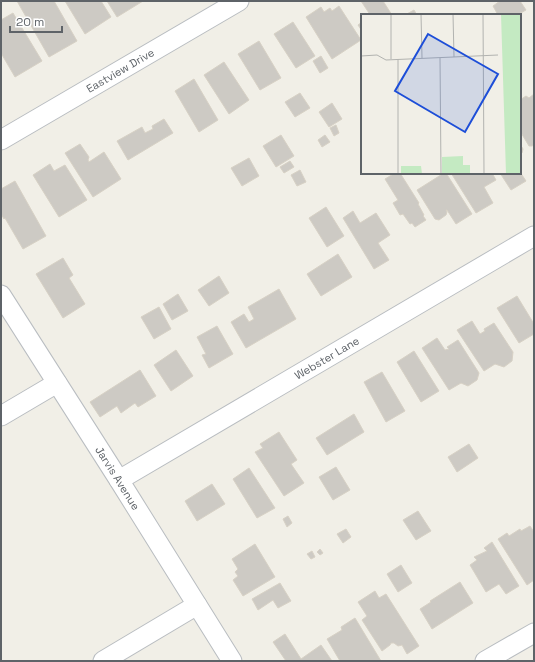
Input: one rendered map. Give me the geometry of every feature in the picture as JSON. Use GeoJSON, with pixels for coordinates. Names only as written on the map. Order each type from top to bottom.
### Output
{"type":"FeatureCollection","features":[{"type":"Feature","properties":{"kind":"street","name":"Eastview Drive"},"geometry":{"type":"LineString","coordinates":[[1,140],[239,1]]}},
{"type":"Feature","properties":{"kind":"street","name":"Webster Lane"},"geometry":{"type":"LineString","coordinates":[[119,480],[534,236]]}},
{"type":"Feature","properties":{"kind":"street","name":"Jarvis Avenue"},"geometry":{"type":"LineString","coordinates":[[1,296],[119,480],[232,661]]}},
{"type":"Feature","properties":{"kind":"street"},"geometry":{"type":"LineString","coordinates":[[1,416],[57,383]]}},
{"type":"Feature","properties":{"kind":"street"},"geometry":{"type":"LineString","coordinates":[[103,661],[197,606]]}},
{"type":"Feature","properties":{"kind":"street"},"geometry":{"type":"LineString","coordinates":[[485,661],[534,633]]}},
{"type":"Feature","properties":{"kind":"building"},"geometry":{"type":"Polygon","coordinates":[[[17,1],[54,1],[77,41],[49,57],[17,1]]]}},
{"type":"Feature","properties":{"kind":"building"},"geometry":{"type":"Polygon","coordinates":[[[65,1],[101,1],[111,17],[85,34],[65,1]]]}},
{"type":"Feature","properties":{"kind":"building"},"geometry":{"type":"Polygon","coordinates":[[[107,1],[143,1],[117,17],[107,1]]]}},
{"type":"Feature","properties":{"kind":"building"},"geometry":{"type":"Polygon","coordinates":[[[361,1],[383,1],[391,14],[368,14],[369,13],[361,1]]]}},
{"type":"Feature","properties":{"kind":"building"},"geometry":{"type":"Polygon","coordinates":[[[500,1],[520,1],[526,10],[519,14],[497,14],[493,6],[500,1]]]}},
{"type":"Feature","properties":{"kind":"building"},"geometry":{"type":"Polygon","coordinates":[[[339,6],[361,40],[332,59],[306,17],[321,7],[324,12],[330,8],[332,11],[339,6]]]}},
{"type":"Feature","properties":{"kind":"building"},"geometry":{"type":"Polygon","coordinates":[[[414,10],[416,14],[407,14],[414,10]]]}},
{"type":"Feature","properties":{"kind":"building"},"geometry":{"type":"Polygon","coordinates":[[[13,13],[42,61],[15,77],[1,53],[1,20],[13,13]]]}},
{"type":"Feature","properties":{"kind":"building"},"geometry":{"type":"Polygon","coordinates":[[[293,22],[315,56],[296,68],[274,34],[293,22]]]}},
{"type":"Feature","properties":{"kind":"building"},"geometry":{"type":"Polygon","coordinates":[[[361,23],[361,30],[358,25],[361,23]]]}},
{"type":"Feature","properties":{"kind":"building"},"geometry":{"type":"Polygon","coordinates":[[[259,41],[281,78],[260,90],[238,54],[259,41]]]}},
{"type":"Feature","properties":{"kind":"building"},"geometry":{"type":"Polygon","coordinates":[[[321,56],[328,68],[320,73],[313,61],[321,56]]]}},
{"type":"Feature","properties":{"kind":"building"},"geometry":{"type":"Polygon","coordinates":[[[224,62],[249,100],[229,114],[204,75],[224,62]]]}},
{"type":"Feature","properties":{"kind":"building"},"geometry":{"type":"Polygon","coordinates":[[[194,79],[218,120],[199,132],[175,91],[194,79]]]}},
{"type":"Feature","properties":{"kind":"building"},"geometry":{"type":"Polygon","coordinates":[[[300,93],[310,108],[295,117],[285,102],[300,93]]]}},
{"type":"Feature","properties":{"kind":"building"},"geometry":{"type":"Polygon","coordinates":[[[534,94],[534,145],[532,146],[529,146],[521,133],[521,99],[526,96],[529,98],[534,94]]]}},
{"type":"Feature","properties":{"kind":"building"},"geometry":{"type":"Polygon","coordinates":[[[332,103],[342,119],[329,127],[319,112],[332,103]]]}},
{"type":"Feature","properties":{"kind":"building"},"geometry":{"type":"Polygon","coordinates":[[[164,119],[173,133],[128,160],[117,141],[142,127],[145,133],[153,129],[152,126],[164,119]]]}},
{"type":"Feature","properties":{"kind":"building"},"geometry":{"type":"Polygon","coordinates":[[[336,125],[339,133],[334,136],[330,128],[336,125]]]}},
{"type":"Feature","properties":{"kind":"building"},"geometry":{"type":"Polygon","coordinates":[[[281,135],[294,156],[276,167],[263,146],[281,135]]]}},
{"type":"Feature","properties":{"kind":"building"},"geometry":{"type":"Polygon","coordinates":[[[325,135],[330,142],[322,147],[318,140],[325,135]]]}},
{"type":"Feature","properties":{"kind":"building"},"geometry":{"type":"Polygon","coordinates":[[[80,144],[89,157],[89,162],[104,152],[121,179],[93,197],[65,153],[80,144]]]}},
{"type":"Feature","properties":{"kind":"building"},"geometry":{"type":"Polygon","coordinates":[[[249,158],[259,176],[242,186],[231,168],[249,158]]]}},
{"type":"Feature","properties":{"kind":"building"},"geometry":{"type":"Polygon","coordinates":[[[290,161],[294,167],[284,173],[280,167],[290,161]]]}},
{"type":"Feature","properties":{"kind":"building"},"geometry":{"type":"Polygon","coordinates":[[[50,164],[54,171],[65,165],[87,200],[59,217],[33,175],[50,164]]]}},
{"type":"Feature","properties":{"kind":"building"},"geometry":{"type":"Polygon","coordinates":[[[300,170],[306,182],[297,186],[291,175],[300,170]]]}},
{"type":"Feature","properties":{"kind":"building"},"geometry":{"type":"Polygon","coordinates":[[[393,174],[401,174],[419,203],[418,204],[426,220],[415,227],[412,223],[410,224],[403,214],[400,215],[393,203],[398,200],[385,179],[393,174]]]}},
{"type":"Feature","properties":{"kind":"building"},"geometry":{"type":"Polygon","coordinates":[[[442,174],[447,174],[472,214],[456,224],[447,210],[446,215],[439,220],[435,219],[417,190],[442,174]]]}},
{"type":"Feature","properties":{"kind":"building"},"geometry":{"type":"Polygon","coordinates":[[[452,174],[493,174],[496,180],[484,187],[493,203],[476,213],[452,174]]]}},
{"type":"Feature","properties":{"kind":"building"},"geometry":{"type":"Polygon","coordinates":[[[501,174],[521,174],[526,181],[511,190],[501,174]]]}},
{"type":"Feature","properties":{"kind":"building"},"geometry":{"type":"Polygon","coordinates":[[[15,181],[46,236],[23,249],[5,218],[4,219],[1,214],[1,189],[15,181]]]}},
{"type":"Feature","properties":{"kind":"building"},"geometry":{"type":"Polygon","coordinates":[[[326,207],[344,236],[327,247],[309,218],[326,207]]]}},
{"type":"Feature","properties":{"kind":"building"},"geometry":{"type":"Polygon","coordinates":[[[353,211],[360,223],[376,213],[390,235],[378,243],[389,260],[374,269],[343,218],[353,211]]]}},
{"type":"Feature","properties":{"kind":"building"},"geometry":{"type":"Polygon","coordinates":[[[338,254],[352,277],[321,296],[307,274],[338,254]]]}},
{"type":"Feature","properties":{"kind":"building"},"geometry":{"type":"Polygon","coordinates":[[[63,258],[73,275],[69,278],[85,304],[63,318],[36,274],[63,258]]]}},
{"type":"Feature","properties":{"kind":"building"},"geometry":{"type":"Polygon","coordinates":[[[219,276],[229,293],[209,306],[198,290],[219,276]]]}},
{"type":"Feature","properties":{"kind":"building"},"geometry":{"type":"Polygon","coordinates":[[[279,289],[296,319],[246,348],[231,322],[244,314],[249,322],[254,319],[248,307],[279,289]]]}},
{"type":"Feature","properties":{"kind":"building"},"geometry":{"type":"Polygon","coordinates":[[[178,294],[188,311],[172,320],[163,304],[178,294]]]}},
{"type":"Feature","properties":{"kind":"building"},"geometry":{"type":"Polygon","coordinates":[[[517,296],[534,324],[534,334],[519,343],[497,308],[517,296]]]}},
{"type":"Feature","properties":{"kind":"building"},"geometry":{"type":"Polygon","coordinates":[[[159,307],[171,329],[154,339],[141,317],[159,307]]]}},
{"type":"Feature","properties":{"kind":"building"},"geometry":{"type":"Polygon","coordinates":[[[472,321],[480,334],[485,331],[484,329],[494,323],[513,352],[512,361],[504,367],[495,364],[484,371],[457,330],[472,321]]]}},
{"type":"Feature","properties":{"kind":"building"},"geometry":{"type":"Polygon","coordinates":[[[217,326],[233,354],[209,368],[202,355],[206,354],[197,337],[217,326]]]}},
{"type":"Feature","properties":{"kind":"building"},"geometry":{"type":"Polygon","coordinates":[[[437,338],[445,350],[449,349],[447,347],[458,340],[479,373],[477,380],[468,386],[461,383],[449,390],[422,348],[437,338]]]}},
{"type":"Feature","properties":{"kind":"building"},"geometry":{"type":"Polygon","coordinates":[[[176,350],[193,376],[171,391],[154,365],[176,350]]]}},
{"type":"Feature","properties":{"kind":"building"},"geometry":{"type":"Polygon","coordinates":[[[414,351],[439,391],[421,402],[397,362],[414,351]]]}},
{"type":"Feature","properties":{"kind":"building"},"geometry":{"type":"Polygon","coordinates":[[[140,370],[156,396],[138,407],[135,403],[121,413],[117,406],[100,417],[90,402],[140,370]]]}},
{"type":"Feature","properties":{"kind":"building"},"geometry":{"type":"Polygon","coordinates":[[[382,372],[405,411],[386,422],[364,382],[382,372]]]}},
{"type":"Feature","properties":{"kind":"building"},"geometry":{"type":"Polygon","coordinates":[[[354,414],[364,432],[327,455],[316,438],[354,414]]]}},
{"type":"Feature","properties":{"kind":"building"},"geometry":{"type":"Polygon","coordinates":[[[279,432],[297,460],[291,464],[304,483],[284,496],[255,452],[263,448],[260,444],[279,432]]]}},
{"type":"Feature","properties":{"kind":"building"},"geometry":{"type":"Polygon","coordinates":[[[469,444],[478,458],[457,472],[448,457],[469,444]]]}},
{"type":"Feature","properties":{"kind":"building"},"geometry":{"type":"Polygon","coordinates":[[[336,467],[350,490],[333,500],[319,477],[336,467]]]}},
{"type":"Feature","properties":{"kind":"building"},"geometry":{"type":"Polygon","coordinates":[[[249,468],[275,508],[257,518],[233,479],[249,468]]]}},
{"type":"Feature","properties":{"kind":"building"},"geometry":{"type":"Polygon","coordinates":[[[212,484],[225,504],[197,521],[185,501],[212,484]]]}},
{"type":"Feature","properties":{"kind":"building"},"geometry":{"type":"Polygon","coordinates":[[[418,511],[431,531],[416,540],[403,520],[418,511]]]}},
{"type":"Feature","properties":{"kind":"building"},"geometry":{"type":"Polygon","coordinates":[[[288,516],[292,523],[287,527],[283,519],[288,516]]]}},
{"type":"Feature","properties":{"kind":"building"},"geometry":{"type":"Polygon","coordinates":[[[530,526],[534,532],[534,580],[527,585],[498,539],[507,533],[509,536],[520,529],[521,531],[530,526]]]}},
{"type":"Feature","properties":{"kind":"building"},"geometry":{"type":"Polygon","coordinates":[[[346,529],[351,537],[343,543],[337,534],[346,529]]]}},
{"type":"Feature","properties":{"kind":"building"},"geometry":{"type":"Polygon","coordinates":[[[492,542],[519,586],[506,594],[499,584],[486,592],[470,565],[477,560],[474,557],[487,551],[484,548],[492,542]]]}},
{"type":"Feature","properties":{"kind":"building"},"geometry":{"type":"Polygon","coordinates":[[[255,544],[275,577],[243,596],[233,580],[238,576],[235,572],[238,569],[232,559],[255,544]]]}},
{"type":"Feature","properties":{"kind":"building"},"geometry":{"type":"Polygon","coordinates":[[[320,549],[323,553],[320,555],[317,552],[320,549]]]}},
{"type":"Feature","properties":{"kind":"building"},"geometry":{"type":"Polygon","coordinates":[[[312,551],[315,557],[311,559],[307,554],[312,551]]]}},
{"type":"Feature","properties":{"kind":"building"},"geometry":{"type":"Polygon","coordinates":[[[401,565],[412,583],[398,592],[387,574],[401,565]]]}},
{"type":"Feature","properties":{"kind":"building"},"geometry":{"type":"Polygon","coordinates":[[[460,582],[473,603],[432,629],[420,609],[460,582]]]}},
{"type":"Feature","properties":{"kind":"building"},"geometry":{"type":"Polygon","coordinates":[[[280,583],[291,601],[278,608],[273,600],[258,610],[252,599],[280,583]]]}},
{"type":"Feature","properties":{"kind":"building"},"geometry":{"type":"Polygon","coordinates":[[[375,591],[379,598],[386,594],[419,646],[407,654],[402,645],[398,646],[394,643],[391,643],[382,651],[362,620],[367,616],[358,602],[375,591]]]}},
{"type":"Feature","properties":{"kind":"building"},"geometry":{"type":"Polygon","coordinates":[[[355,618],[381,661],[340,661],[327,639],[342,630],[341,627],[355,618]]]}},
{"type":"Feature","properties":{"kind":"building"},"geometry":{"type":"Polygon","coordinates":[[[285,634],[301,659],[321,645],[332,661],[286,661],[273,642],[285,634]]]}}]}
